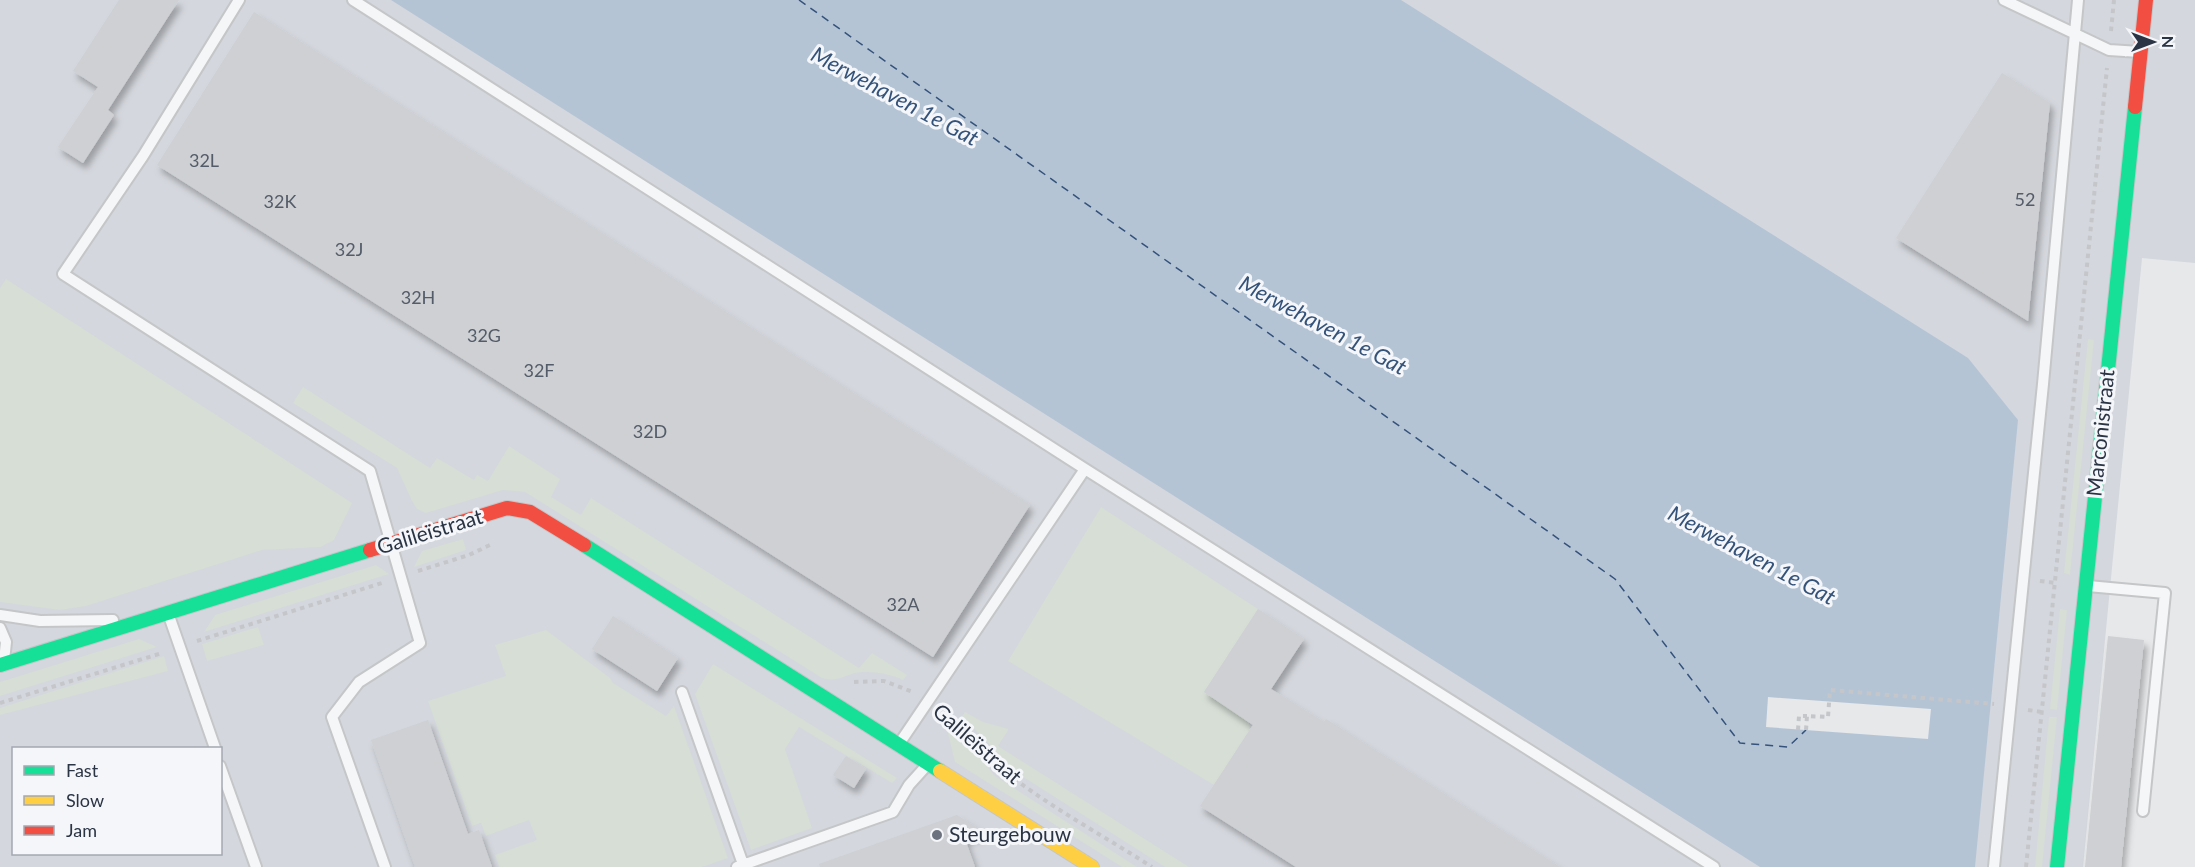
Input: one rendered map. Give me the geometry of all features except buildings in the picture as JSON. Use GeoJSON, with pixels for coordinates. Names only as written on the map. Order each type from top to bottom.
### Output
{"type":"FeatureCollection","features":[{"type":"Feature","properties":{"kind":"street","name":"Marconistraat"},"geometry":{"type":"LineString","coordinates":[[2057,867],[2146,0]]}},
{"type":"Feature","properties":{"kind":"street","name":"Galileïstraat"},"geometry":{"type":"LineString","coordinates":[[1,664],[507,508],[531,512],[823,694],[1092,867]]}},
{"type":"Feature","properties":{"kind":"lane"},"geometry":{"type":"LineString","coordinates":[[239,0],[143,156],[63,274],[370,471],[420,643],[359,682],[332,717],[385,867]]}},
{"type":"Feature","properties":{"kind":"lane"},"geometry":{"type":"LineString","coordinates":[[353,0],[1085,469],[1714,867]]}},
{"type":"Feature","properties":{"kind":"lane"},"geometry":{"type":"LineString","coordinates":[[2004,0],[2109,50],[2141,52]]}},
{"type":"Feature","properties":{"kind":"lane"},"geometry":{"type":"LineString","coordinates":[[1994,867],[2024,579],[2078,0]]}},
{"type":"Feature","properties":{"kind":"lane"},"geometry":{"type":"LineString","coordinates":[[899,744],[1085,469]]}},
{"type":"Feature","properties":{"kind":"lane"},"geometry":{"type":"LineString","coordinates":[[2085,586],[2165,593],[2143,811]]}},
{"type":"Feature","properties":{"kind":"lane"},"geometry":{"type":"LineString","coordinates":[[167,612],[214,747]]}},
{"type":"Feature","properties":{"kind":"lane"},"geometry":{"type":"LineString","coordinates":[[0,615],[40,621],[80,618],[141,621]]}},
{"type":"Feature","properties":{"kind":"lane"},"geometry":{"type":"LineString","coordinates":[[0,628],[6,642],[5,659],[1,664]]}},
{"type":"Feature","properties":{"kind":"lane"},"geometry":{"type":"LineString","coordinates":[[682,692],[741,866],[893,813],[909,785],[929,764]]}},
{"type":"Feature","properties":{"kind":"lane"},"geometry":{"type":"LineString","coordinates":[[222,772],[256,867]]}},
{"type":"Feature","properties":{"kind":"path","name":"Marconistraat"},"geometry":{"type":"LineString","coordinates":[[2026,867],[2114,0]]}},
{"type":"Feature","properties":{"kind":"path"},"geometry":{"type":"LineString","coordinates":[[189,644],[469,555],[501,540]]}},
{"type":"Feature","properties":{"kind":"path"},"geometry":{"type":"LineString","coordinates":[[2024,579],[2085,586]]}},
{"type":"Feature","properties":{"kind":"path"},"geometry":{"type":"LineString","coordinates":[[0,703],[167,651]]}},
{"type":"Feature","properties":{"kind":"path","name":"Galileïstraat"},"geometry":{"type":"LineString","coordinates":[[823,694],[858,681],[884,681],[906,688],[957,722],[993,762],[1016,781],[1152,867]]}},
{"type":"Feature","properties":{"kind":"path"},"geometry":{"type":"LineString","coordinates":[[1798,730],[1799,716],[1828,717],[1830,690],[1994,704]]}},
{"type":"Feature","properties":{"kind":"path"},"geometry":{"type":"LineString","coordinates":[[1806,730],[1807,716]]}},
{"type":"Feature","properties":{"kind":"shaded area"},"geometry":{"type":"Polygon","coordinates":[[[0,0],[2195,0],[2195,263],[2142,258],[2083,867],[0,867],[0,0]]]}},
{"type":"Feature","properties":{"kind":"shaded area"},"geometry":{"type":"Polygon","coordinates":[[[6,279],[352,503],[334,540],[321,547],[262,550],[86,606],[60,610],[0,602],[0,288],[6,279]]]}},
{"type":"Feature","properties":{"kind":"shaded area"},"geometry":{"type":"Polygon","coordinates":[[[2088,339],[2094,340],[2070,575],[2064,573],[2088,339]]]}},
{"type":"Feature","properties":{"kind":"shaded area"},"geometry":{"type":"Polygon","coordinates":[[[303,387],[430,468],[437,458],[474,480],[477,475],[488,481],[509,446],[560,479],[551,497],[581,515],[591,498],[859,668],[872,653],[907,675],[903,680],[886,674],[866,672],[835,679],[822,678],[525,492],[503,490],[426,513],[417,509],[397,468],[293,403],[303,387]]]}},
{"type":"Feature","properties":{"kind":"shaded area"},"geometry":{"type":"Polygon","coordinates":[[[1101,507],[1258,609],[1204,692],[1249,722],[1250,729],[1214,785],[1008,661],[1101,507]]]}},
{"type":"Feature","properties":{"kind":"shaded area"},"geometry":{"type":"Polygon","coordinates":[[[463,539],[466,550],[414,567],[422,551],[463,539]]]}},
{"type":"Feature","properties":{"kind":"shaded area"},"geometry":{"type":"Polygon","coordinates":[[[376,565],[389,574],[204,632],[215,615],[376,565]]]}},
{"type":"Feature","properties":{"kind":"shaded area"},"geometry":{"type":"Polygon","coordinates":[[[2060,609],[2067,610],[2057,710],[2050,709],[2060,609]]]}},
{"type":"Feature","properties":{"kind":"shaded area"},"geometry":{"type":"Polygon","coordinates":[[[258,627],[264,645],[207,661],[202,644],[258,627]]]}},
{"type":"Feature","properties":{"kind":"shaded area"},"geometry":{"type":"Polygon","coordinates":[[[546,630],[610,678],[613,683],[666,716],[674,706],[728,858],[702,867],[499,867],[495,855],[537,840],[529,820],[486,836],[481,823],[472,826],[428,701],[506,676],[495,645],[546,630]]]}},
{"type":"Feature","properties":{"kind":"shaded area"},"geometry":{"type":"Polygon","coordinates":[[[139,639],[157,647],[0,696],[0,682],[139,639]]]}},
{"type":"Feature","properties":{"kind":"shaded area"},"geometry":{"type":"Polygon","coordinates":[[[164,656],[168,671],[0,715],[0,708],[164,656]]]}},
{"type":"Feature","properties":{"kind":"shaded area"},"geometry":{"type":"Polygon","coordinates":[[[713,664],[897,778],[892,783],[799,727],[785,749],[812,828],[751,850],[695,694],[713,664]]]}},
{"type":"Feature","properties":{"kind":"shaded area"},"geometry":{"type":"Polygon","coordinates":[[[965,712],[983,722],[1009,729],[998,746],[1189,867],[1165,867],[1017,773],[962,716],[965,712]]]}},
{"type":"Feature","properties":{"kind":"shaded area"},"geometry":{"type":"Polygon","coordinates":[[[2049,717],[2057,717],[2042,867],[2035,867],[2049,717]]]}},
{"type":"Feature","properties":{"kind":"shaded area"},"geometry":{"type":"Polygon","coordinates":[[[946,725],[961,735],[995,776],[1137,867],[1122,867],[955,762],[946,725]]]}},
{"type":"Feature","properties":{"kind":"water","name":"Merwehaven 1e Gat"},"geometry":{"type":"Polygon","coordinates":[[[391,0],[1401,0],[1968,358],[2018,420],[1975,867],[1760,867],[391,0]]]}},
{"type":"Feature","properties":{"kind":"pier"},"geometry":{"type":"Polygon","coordinates":[[[1768,697],[1931,709],[1928,739],[1766,727],[1768,697]]]}},
{"type":"Feature","properties":{"kind":"ferry route"},"geometry":{"type":"LineString","coordinates":[[799,0],[1615,579],[1740,743],[1788,747],[1806,730]]}},
{"type":"Feature","properties":{"kind":"traffic: fast"},"geometry":{"type":"LineString","coordinates":[[2057,867],[2135,107]]}},
{"type":"Feature","properties":{"kind":"traffic: fast"},"geometry":{"type":"LineString","coordinates":[[584,545],[940,771]]}},
{"type":"Feature","properties":{"kind":"traffic: fast"},"geometry":{"type":"LineString","coordinates":[[0,665],[370,550]]}},
{"type":"Feature","properties":{"kind":"traffic: slow"},"geometry":{"type":"LineString","coordinates":[[940,771],[1092,867]]}},
{"type":"Feature","properties":{"kind":"traffic: jam"},"geometry":{"type":"LineString","coordinates":[[2135,107],[2146,0]]}},
{"type":"Feature","properties":{"kind":"traffic: jam"},"geometry":{"type":"LineString","coordinates":[[370,550],[507,508],[530,512],[584,545]]}},
{"type":"Feature","properties":{"kind":"place","name":"Steurgebouw"},"geometry":{"type":"Point","coordinates":[937,835]}}]}
